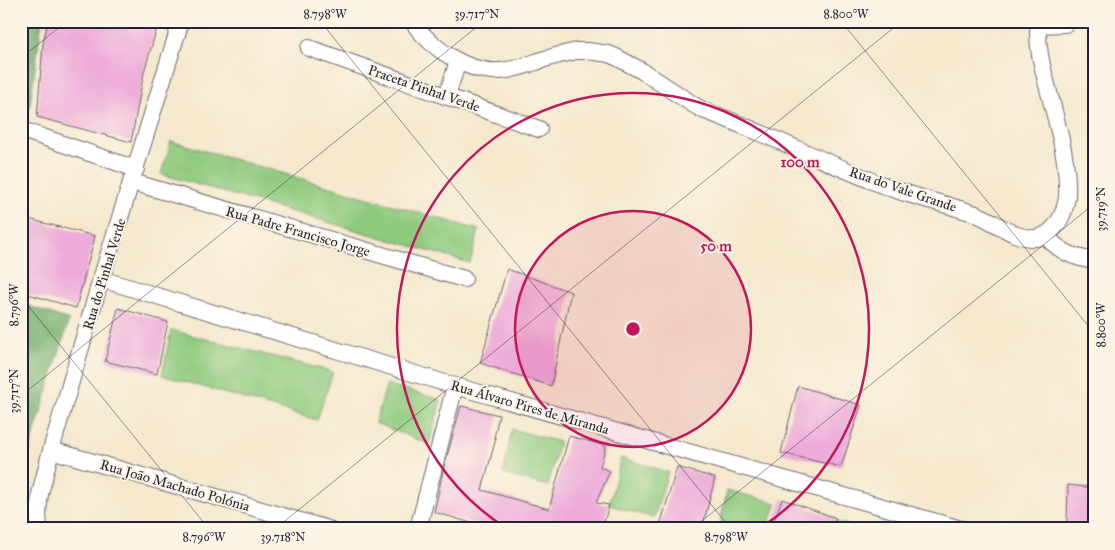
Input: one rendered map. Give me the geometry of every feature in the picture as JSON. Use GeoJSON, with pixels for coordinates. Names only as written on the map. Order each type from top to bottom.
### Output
{"type":"FeatureCollection","features":[{"type":"Feature","properties":{"kind":"street","name":"Rua do Pinhal Verde"},"geometry":{"type":"LineString","coordinates":[[39,529],[40,494],[51,450],[181,21]]}},
{"type":"Feature","properties":{"kind":"street","name":"Rua do Vale Grande"},"geometry":{"type":"LineString","coordinates":[[412,21],[424,36],[448,56],[474,69],[505,71],[577,51],[610,54],[642,71],[699,108],[886,187],[977,215],[1012,233],[1029,238],[1045,235]]}},
{"type":"Feature","properties":{"kind":"street"},"geometry":{"type":"LineString","coordinates":[[1068,21],[1066,24],[1039,23],[1038,47],[1064,157],[1066,184],[1065,207],[1060,220],[1054,229],[1045,235],[1054,246],[1066,254],[1094,261]]}},
{"type":"Feature","properties":{"kind":"street","name":"Praceta Pinhal Verde"},"geometry":{"type":"LineString","coordinates":[[309,48],[539,129]]}},
{"type":"Feature","properties":{"kind":"street"},"geometry":{"type":"LineString","coordinates":[[447,96],[458,61]]}},
{"type":"Feature","properties":{"kind":"street","name":"Rua Padre Francisco Jorge"},"geometry":{"type":"LineString","coordinates":[[28,132],[134,176],[464,279]]}},
{"type":"Feature","properties":{"kind":"street","name":"Rua Álvaro Pires de Miranda"},"geometry":{"type":"LineString","coordinates":[[102,279],[456,386],[961,529]]}},
{"type":"Feature","properties":{"kind":"street"},"geometry":{"type":"LineString","coordinates":[[418,529],[456,386]]}},
{"type":"Feature","properties":{"kind":"street","name":"Rua João Machado Polónia"},"geometry":{"type":"LineString","coordinates":[[51,450],[328,529]]}},
{"type":"Feature","properties":{"kind":"green space"},"geometry":{"type":"Polygon","coordinates":[[[21,21],[42,21],[21,167],[21,21]]]}},
{"type":"Feature","properties":{"kind":"green space"},"geometry":{"type":"Polygon","coordinates":[[[171,141],[479,230],[470,263],[161,174],[171,141]]]}},
{"type":"Feature","properties":{"kind":"green space"},"geometry":{"type":"Polygon","coordinates":[[[21,303],[69,320],[21,478],[21,303]]]}},
{"type":"Feature","properties":{"kind":"green space"},"geometry":{"type":"Polygon","coordinates":[[[171,330],[333,372],[317,420],[162,375],[171,330]]]}},
{"type":"Feature","properties":{"kind":"green space"},"geometry":{"type":"Polygon","coordinates":[[[387,384],[441,400],[429,444],[375,423],[387,384]]]}},
{"type":"Feature","properties":{"kind":"green space"},"geometry":{"type":"Polygon","coordinates":[[[512,429],[559,442],[548,486],[503,474],[512,429]]]}},
{"type":"Feature","properties":{"kind":"green space"},"geometry":{"type":"Polygon","coordinates":[[[621,458],[668,472],[654,518],[609,505],[621,458]]]}},
{"type":"Feature","properties":{"kind":"green space"},"geometry":{"type":"Polygon","coordinates":[[[727,490],[777,503],[767,529],[719,529],[727,490]]]}},
{"type":"Feature","properties":{"kind":"green space"},"geometry":{"type":"Polygon","coordinates":[[[835,521],[860,529],[834,529],[835,521]]]}},
{"type":"Feature","properties":{"kind":"building"},"geometry":{"type":"Polygon","coordinates":[[[48,21],[159,21],[144,72],[131,142],[37,117],[43,44],[48,21]]]}},
{"type":"Feature","properties":{"kind":"building"},"geometry":{"type":"Polygon","coordinates":[[[24,218],[95,236],[76,308],[21,292],[21,248],[24,218]]]}},
{"type":"Feature","properties":{"kind":"building"},"geometry":{"type":"Polygon","coordinates":[[[507,269],[571,292],[551,386],[480,363],[507,269]]]}},
{"type":"Feature","properties":{"kind":"building"},"geometry":{"type":"Polygon","coordinates":[[[118,308],[168,322],[157,374],[105,361],[118,308]]]}},
{"type":"Feature","properties":{"kind":"building"},"geometry":{"type":"Polygon","coordinates":[[[798,386],[861,405],[841,467],[781,453],[798,386]]]}},
{"type":"Feature","properties":{"kind":"building"},"geometry":{"type":"Polygon","coordinates":[[[461,406],[499,415],[494,438],[496,438],[482,490],[549,509],[569,436],[606,446],[600,467],[610,471],[596,503],[609,505],[602,529],[492,529],[434,512],[461,406]]]}},
{"type":"Feature","properties":{"kind":"building"},"geometry":{"type":"Polygon","coordinates":[[[677,467],[715,478],[702,529],[659,529],[677,467]]]}},
{"type":"Feature","properties":{"kind":"building"},"geometry":{"type":"Polygon","coordinates":[[[1068,485],[1094,488],[1094,525],[1067,522],[1068,485]]]}},
{"type":"Feature","properties":{"kind":"building"},"geometry":{"type":"Polygon","coordinates":[[[782,499],[836,518],[833,529],[771,529],[782,499]]]}}]}
